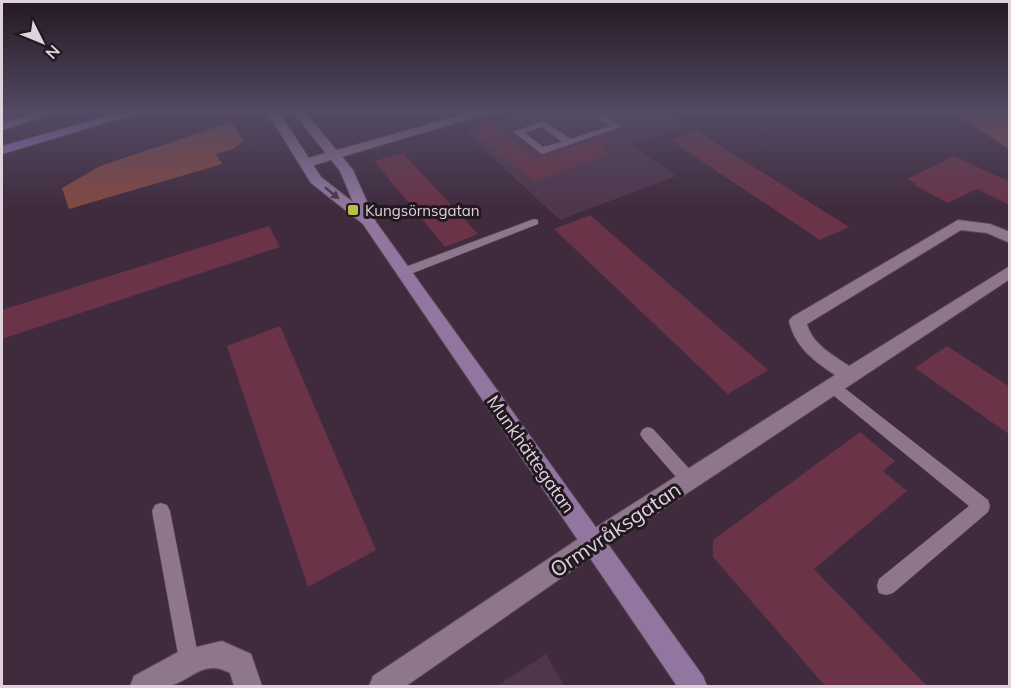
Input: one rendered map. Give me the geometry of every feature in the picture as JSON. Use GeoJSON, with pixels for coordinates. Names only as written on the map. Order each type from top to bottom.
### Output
{"type":"FeatureCollection","features":[{"type":"Feature","properties":{"kind":"highway"},"geometry":{"type":"LineString","coordinates":[[2,150],[23,144]]}},
{"type":"Feature","properties":{"kind":"main road","name":"Munkhättegatan"},"geometry":{"type":"LineString","coordinates":[[293,144],[316,180],[369,222]]}},
{"type":"Feature","properties":{"kind":"main road","name":"Munkhättegatan"},"geometry":{"type":"LineString","coordinates":[[325,144],[346,170],[369,222],[693,687]]}},
{"type":"Feature","properties":{"kind":"street"},"geometry":{"type":"LineString","coordinates":[[306,164],[373,144]]}},
{"type":"Feature","properties":{"kind":"street"},"geometry":{"type":"LineString","coordinates":[[841,381],[799,333],[798,321],[958,225],[990,229],[1010,238]]}},
{"type":"Feature","properties":{"kind":"street","name":"Ormvråksgatan"},"geometry":{"type":"LineString","coordinates":[[383,687],[592,543],[1010,271]]}},
{"type":"Feature","properties":{"kind":"street"},"geometry":{"type":"LineString","coordinates":[[144,687],[189,660],[222,654],[241,664],[248,687]]}},
{"type":"Feature","properties":{"kind":"lane"},"geometry":{"type":"LineString","coordinates":[[533,144],[542,151],[563,144]]}},
{"type":"Feature","properties":{"kind":"lane"},"geometry":{"type":"LineString","coordinates":[[404,272],[534,222]]}},
{"type":"Feature","properties":{"kind":"lane"},"geometry":{"type":"LineString","coordinates":[[841,381],[982,506],[886,586]]}},
{"type":"Feature","properties":{"kind":"lane"},"geometry":{"type":"LineString","coordinates":[[648,434],[690,480]]}},
{"type":"Feature","properties":{"kind":"lane"},"geometry":{"type":"LineString","coordinates":[[161,511],[189,660]]}},
{"type":"Feature","properties":{"kind":"shaded area"},"geometry":{"type":"Polygon","coordinates":[[[165,144],[240,144],[233,149],[216,154],[222,164],[69,209],[62,188],[100,166],[165,144]]]}},
{"type":"Feature","properties":{"kind":"shaded area"},"geometry":{"type":"Polygon","coordinates":[[[478,144],[635,144],[632,145],[676,176],[560,220],[478,144]]]}},
{"type":"Feature","properties":{"kind":"shaded area"},"geometry":{"type":"Polygon","coordinates":[[[546,654],[564,686],[497,686],[546,654]]]}},
{"type":"Feature","properties":{"kind":"building"},"geometry":{"type":"Polygon","coordinates":[[[488,144],[519,144],[538,159],[580,144],[603,144],[607,155],[534,182],[488,144]]]}},
{"type":"Feature","properties":{"kind":"building"},"geometry":{"type":"Polygon","coordinates":[[[676,144],[718,144],[849,227],[820,240],[676,144]]]}},
{"type":"Feature","properties":{"kind":"building"},"geometry":{"type":"Polygon","coordinates":[[[403,153],[478,234],[445,247],[374,161],[403,153]]]}},
{"type":"Feature","properties":{"kind":"building"},"geometry":{"type":"Polygon","coordinates":[[[954,156],[1010,182],[1010,205],[977,189],[948,203],[907,179],[954,156]]]}},
{"type":"Feature","properties":{"kind":"building"},"geometry":{"type":"Polygon","coordinates":[[[590,215],[768,370],[728,394],[554,229],[590,215]]]}},
{"type":"Feature","properties":{"kind":"building"},"geometry":{"type":"Polygon","coordinates":[[[269,226],[280,247],[2,339],[2,310],[269,226]]]}},
{"type":"Feature","properties":{"kind":"building"},"geometry":{"type":"Polygon","coordinates":[[[280,326],[376,550],[308,587],[227,346],[280,326]]]}},
{"type":"Feature","properties":{"kind":"building"},"geometry":{"type":"Polygon","coordinates":[[[947,346],[1010,387],[1010,435],[915,368],[947,346]]]}},
{"type":"Feature","properties":{"kind":"building"},"geometry":{"type":"Polygon","coordinates":[[[860,432],[895,461],[883,471],[907,491],[814,569],[928,687],[826,687],[713,557],[713,540],[860,432]]]}},
{"type":"Feature","properties":{"kind":"place","name":"Kungsörnsgatan"},"geometry":{"type":"Point","coordinates":[353,210]}}]}
